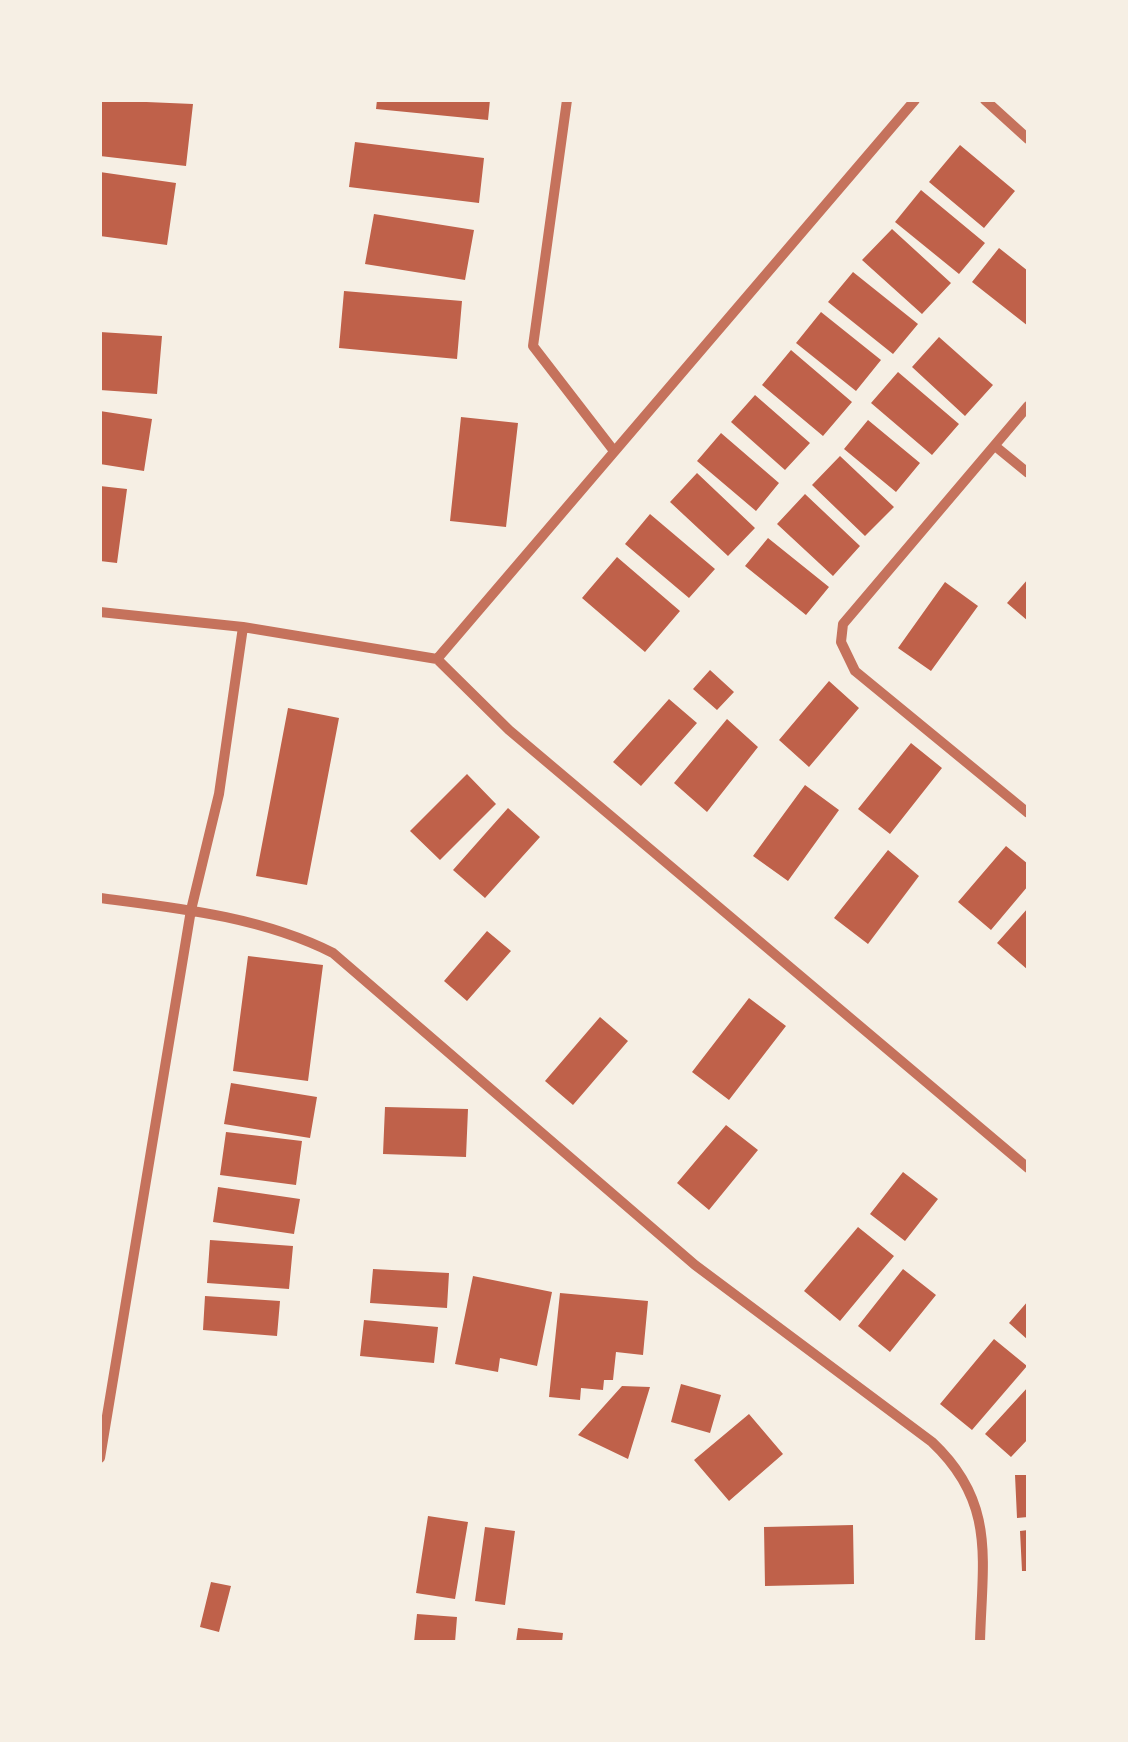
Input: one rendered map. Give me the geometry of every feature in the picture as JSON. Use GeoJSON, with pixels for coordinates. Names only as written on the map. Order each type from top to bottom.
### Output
{"type":"FeatureCollection","features":[{"type":"Feature","properties":{"kind":"street"},"geometry":{"type":"LineString","coordinates":[[567,100],[533,346],[614,451]]}},
{"type":"Feature","properties":{"kind":"street"},"geometry":{"type":"LineString","coordinates":[[437,659],[914,100]]}},
{"type":"Feature","properties":{"kind":"street"},"geometry":{"type":"LineString","coordinates":[[985,100],[1028,139]]}},
{"type":"Feature","properties":{"kind":"street"},"geometry":{"type":"LineString","coordinates":[[1028,406],[844,624],[841,642],[855,671],[1028,813]]}},
{"type":"Feature","properties":{"kind":"street"},"geometry":{"type":"LineString","coordinates":[[995,446],[1028,472]]}},
{"type":"Feature","properties":{"kind":"street"},"geometry":{"type":"LineString","coordinates":[[100,612],[243,628],[437,659],[509,730],[1028,1168]]}},
{"type":"Feature","properties":{"kind":"street"},"geometry":{"type":"LineString","coordinates":[[100,1458],[191,910],[218,794],[243,628]]}},
{"type":"Feature","properties":{"kind":"street"},"geometry":{"type":"LineString","coordinates":[[100,898],[191,910],[306,939],[333,953],[695,1265],[932,1442],[960,1468],[974,1496],[982,1546],[980,1642]]}},
{"type":"Feature","properties":{"kind":"building"},"geometry":{"type":"Polygon","coordinates":[[[100,100],[193,104],[186,166],[100,156],[100,100]]]}},
{"type":"Feature","properties":{"kind":"building"},"geometry":{"type":"Polygon","coordinates":[[[377,100],[490,100],[488,120],[376,109],[377,100]]]}},
{"type":"Feature","properties":{"kind":"building"},"geometry":{"type":"Polygon","coordinates":[[[355,142],[484,158],[479,203],[349,187],[355,142]]]}},
{"type":"Feature","properties":{"kind":"building"},"geometry":{"type":"Polygon","coordinates":[[[960,145],[1015,191],[984,228],[929,182],[960,145]]]}},
{"type":"Feature","properties":{"kind":"building"},"geometry":{"type":"Polygon","coordinates":[[[100,172],[176,183],[167,245],[100,236],[100,172]]]}},
{"type":"Feature","properties":{"kind":"building"},"geometry":{"type":"Polygon","coordinates":[[[921,190],[985,243],[959,274],[895,222],[921,190]]]}},
{"type":"Feature","properties":{"kind":"building"},"geometry":{"type":"Polygon","coordinates":[[[374,214],[474,230],[465,280],[365,264],[374,214]]]}},
{"type":"Feature","properties":{"kind":"building"},"geometry":{"type":"Polygon","coordinates":[[[892,229],[951,283],[922,314],[862,260],[892,229]]]}},
{"type":"Feature","properties":{"kind":"building"},"geometry":{"type":"Polygon","coordinates":[[[999,248],[1028,271],[1028,326],[972,282],[999,248]]]}},
{"type":"Feature","properties":{"kind":"building"},"geometry":{"type":"Polygon","coordinates":[[[853,272],[918,324],[893,354],[828,302],[853,272]]]}},
{"type":"Feature","properties":{"kind":"building"},"geometry":{"type":"Polygon","coordinates":[[[344,291],[462,301],[457,359],[339,348],[344,291]]]}},
{"type":"Feature","properties":{"kind":"building"},"geometry":{"type":"Polygon","coordinates":[[[821,312],[881,360],[856,391],[796,343],[821,312]]]}},
{"type":"Feature","properties":{"kind":"building"},"geometry":{"type":"Polygon","coordinates":[[[100,332],[162,336],[157,394],[100,390],[100,332]]]}},
{"type":"Feature","properties":{"kind":"building"},"geometry":{"type":"Polygon","coordinates":[[[939,337],[993,385],[965,416],[912,367],[939,337]]]}},
{"type":"Feature","properties":{"kind":"building"},"geometry":{"type":"Polygon","coordinates":[[[791,350],[852,402],[823,436],[762,385],[791,350]]]}},
{"type":"Feature","properties":{"kind":"building"},"geometry":{"type":"Polygon","coordinates":[[[898,372],[959,424],[932,455],[871,403],[898,372]]]}},
{"type":"Feature","properties":{"kind":"building"},"geometry":{"type":"Polygon","coordinates":[[[755,395],[810,443],[785,470],[731,422],[755,395]]]}},
{"type":"Feature","properties":{"kind":"building"},"geometry":{"type":"Polygon","coordinates":[[[100,411],[152,419],[144,471],[100,464],[100,411]]]}},
{"type":"Feature","properties":{"kind":"building"},"geometry":{"type":"Polygon","coordinates":[[[461,417],[518,423],[506,527],[450,521],[461,417]]]}},
{"type":"Feature","properties":{"kind":"building"},"geometry":{"type":"Polygon","coordinates":[[[868,420],[920,463],[896,492],[844,449],[868,420]]]}},
{"type":"Feature","properties":{"kind":"building"},"geometry":{"type":"Polygon","coordinates":[[[721,433],[779,483],[756,511],[697,461],[721,433]]]}},
{"type":"Feature","properties":{"kind":"building"},"geometry":{"type":"Polygon","coordinates":[[[840,456],[894,507],[865,536],[812,485],[840,456]]]}},
{"type":"Feature","properties":{"kind":"building"},"geometry":{"type":"Polygon","coordinates":[[[697,473],[755,528],[728,556],[670,502],[697,473]]]}},
{"type":"Feature","properties":{"kind":"building"},"geometry":{"type":"Polygon","coordinates":[[[100,486],[127,489],[117,563],[100,561],[100,486]]]}},
{"type":"Feature","properties":{"kind":"building"},"geometry":{"type":"Polygon","coordinates":[[[805,494],[860,546],[833,576],[777,524],[805,494]]]}},
{"type":"Feature","properties":{"kind":"building"},"geometry":{"type":"Polygon","coordinates":[[[650,514],[715,569],[689,598],[625,544],[650,514]]]}},
{"type":"Feature","properties":{"kind":"building"},"geometry":{"type":"Polygon","coordinates":[[[768,538],[829,587],[806,615],[745,566],[768,538]]]}},
{"type":"Feature","properties":{"kind":"building"},"geometry":{"type":"Polygon","coordinates":[[[617,557],[680,611],[645,652],[582,598],[617,557]]]}},
{"type":"Feature","properties":{"kind":"building"},"geometry":{"type":"Polygon","coordinates":[[[1028,579],[1028,621],[1007,603],[1028,579]]]}},
{"type":"Feature","properties":{"kind":"building"},"geometry":{"type":"Polygon","coordinates":[[[945,582],[978,606],[931,671],[898,648],[945,582]]]}},
{"type":"Feature","properties":{"kind":"building"},"geometry":{"type":"Polygon","coordinates":[[[710,670],[734,692],[717,710],[693,689],[710,670]]]}},
{"type":"Feature","properties":{"kind":"building"},"geometry":{"type":"Polygon","coordinates":[[[829,681],[859,708],[809,767],[779,740],[829,681]]]}},
{"type":"Feature","properties":{"kind":"building"},"geometry":{"type":"Polygon","coordinates":[[[669,699],[697,723],[641,786],[613,762],[669,699]]]}},
{"type":"Feature","properties":{"kind":"building"},"geometry":{"type":"Polygon","coordinates":[[[288,708],[339,718],[307,885],[256,876],[288,708]]]}},
{"type":"Feature","properties":{"kind":"building"},"geometry":{"type":"Polygon","coordinates":[[[727,719],[758,747],[707,812],[674,783],[727,719]]]}},
{"type":"Feature","properties":{"kind":"building"},"geometry":{"type":"Polygon","coordinates":[[[911,743],[942,768],[890,834],[858,809],[911,743]]]}},
{"type":"Feature","properties":{"kind":"building"},"geometry":{"type":"Polygon","coordinates":[[[467,774],[496,804],[440,860],[410,831],[467,774]]]}},
{"type":"Feature","properties":{"kind":"building"},"geometry":{"type":"Polygon","coordinates":[[[805,785],[839,810],[788,881],[753,856],[805,785]]]}},
{"type":"Feature","properties":{"kind":"building"},"geometry":{"type":"Polygon","coordinates":[[[508,808],[540,837],[485,898],[453,870],[508,808]]]}},
{"type":"Feature","properties":{"kind":"building"},"geometry":{"type":"Polygon","coordinates":[[[1006,846],[1028,864],[1028,886],[991,930],[958,902],[1006,846]]]}},
{"type":"Feature","properties":{"kind":"building"},"geometry":{"type":"Polygon","coordinates":[[[888,850],[919,876],[868,944],[834,918],[888,850]]]}},
{"type":"Feature","properties":{"kind":"building"},"geometry":{"type":"Polygon","coordinates":[[[1028,908],[1028,970],[997,943],[1028,908]]]}},
{"type":"Feature","properties":{"kind":"building"},"geometry":{"type":"Polygon","coordinates":[[[487,931],[511,951],[467,1001],[444,981],[487,931]]]}},
{"type":"Feature","properties":{"kind":"building"},"geometry":{"type":"Polygon","coordinates":[[[248,956],[323,965],[308,1081],[233,1071],[248,956]]]}},
{"type":"Feature","properties":{"kind":"building"},"geometry":{"type":"Polygon","coordinates":[[[749,998],[786,1026],[729,1100],[692,1072],[749,998]]]}},
{"type":"Feature","properties":{"kind":"building"},"geometry":{"type":"Polygon","coordinates":[[[600,1017],[628,1041],[573,1105],[545,1081],[600,1017]]]}},
{"type":"Feature","properties":{"kind":"building"},"geometry":{"type":"Polygon","coordinates":[[[231,1083],[317,1097],[310,1138],[224,1124],[231,1083]]]}},
{"type":"Feature","properties":{"kind":"building"},"geometry":{"type":"Polygon","coordinates":[[[385,1107],[468,1109],[466,1157],[383,1154],[385,1107]]]}},
{"type":"Feature","properties":{"kind":"building"},"geometry":{"type":"Polygon","coordinates":[[[726,1125],[758,1150],[709,1210],[677,1183],[726,1125]]]}},
{"type":"Feature","properties":{"kind":"building"},"geometry":{"type":"Polygon","coordinates":[[[226,1132],[302,1141],[296,1185],[220,1175],[226,1132]]]}},
{"type":"Feature","properties":{"kind":"building"},"geometry":{"type":"Polygon","coordinates":[[[903,1172],[938,1199],[905,1241],[870,1214],[903,1172]]]}},
{"type":"Feature","properties":{"kind":"building"},"geometry":{"type":"Polygon","coordinates":[[[218,1187],[300,1199],[294,1234],[213,1222],[218,1187]]]}},
{"type":"Feature","properties":{"kind":"building"},"geometry":{"type":"Polygon","coordinates":[[[858,1227],[894,1256],[840,1321],[804,1291],[858,1227]]]}},
{"type":"Feature","properties":{"kind":"building"},"geometry":{"type":"Polygon","coordinates":[[[210,1240],[293,1246],[289,1289],[207,1283],[210,1240]]]}},
{"type":"Feature","properties":{"kind":"building"},"geometry":{"type":"Polygon","coordinates":[[[373,1269],[449,1273],[447,1308],[370,1303],[373,1269]]]}},
{"type":"Feature","properties":{"kind":"building"},"geometry":{"type":"Polygon","coordinates":[[[903,1269],[936,1295],[890,1352],[858,1326],[903,1269]]]}},
{"type":"Feature","properties":{"kind":"building"},"geometry":{"type":"Polygon","coordinates":[[[473,1276],[552,1292],[537,1366],[500,1358],[498,1372],[455,1364],[473,1276]]]}},
{"type":"Feature","properties":{"kind":"building"},"geometry":{"type":"Polygon","coordinates":[[[560,1293],[648,1301],[643,1355],[616,1352],[613,1380],[604,1380],[603,1390],[581,1388],[580,1400],[549,1397],[560,1293]]]}},
{"type":"Feature","properties":{"kind":"building"},"geometry":{"type":"Polygon","coordinates":[[[205,1296],[280,1301],[277,1336],[203,1330],[205,1296]]]}},
{"type":"Feature","properties":{"kind":"building"},"geometry":{"type":"Polygon","coordinates":[[[1028,1301],[1028,1340],[1009,1323],[1028,1301]]]}},
{"type":"Feature","properties":{"kind":"building"},"geometry":{"type":"Polygon","coordinates":[[[364,1320],[438,1327],[434,1363],[360,1356],[364,1320]]]}},
{"type":"Feature","properties":{"kind":"building"},"geometry":{"type":"Polygon","coordinates":[[[994,1339],[1027,1366],[972,1430],[940,1404],[994,1339]]]}},
{"type":"Feature","properties":{"kind":"building"},"geometry":{"type":"Polygon","coordinates":[[[681,1384],[721,1395],[710,1433],[671,1422],[681,1384]]]}},
{"type":"Feature","properties":{"kind":"building"},"geometry":{"type":"Polygon","coordinates":[[[622,1386],[650,1387],[628,1459],[578,1435],[622,1386]]]}},
{"type":"Feature","properties":{"kind":"building"},"geometry":{"type":"Polygon","coordinates":[[[1028,1387],[1028,1439],[1011,1457],[985,1434],[1028,1387]]]}},
{"type":"Feature","properties":{"kind":"building"},"geometry":{"type":"Polygon","coordinates":[[[749,1414],[783,1454],[729,1501],[694,1460],[749,1414]]]}},
{"type":"Feature","properties":{"kind":"building"},"geometry":{"type":"Polygon","coordinates":[[[1015,1475],[1028,1475],[1028,1517],[1017,1518],[1015,1475]]]}},
{"type":"Feature","properties":{"kind":"building"},"geometry":{"type":"Polygon","coordinates":[[[428,1516],[468,1522],[455,1599],[416,1593],[428,1516]]]}},
{"type":"Feature","properties":{"kind":"building"},"geometry":{"type":"Polygon","coordinates":[[[853,1525],[854,1584],[765,1586],[764,1527],[853,1525]]]}},
{"type":"Feature","properties":{"kind":"building"},"geometry":{"type":"Polygon","coordinates":[[[485,1527],[515,1531],[505,1605],[475,1601],[485,1527]]]}},
{"type":"Feature","properties":{"kind":"building"},"geometry":{"type":"Polygon","coordinates":[[[1028,1530],[1028,1571],[1022,1571],[1020,1531],[1028,1530]]]}},
{"type":"Feature","properties":{"kind":"building"},"geometry":{"type":"Polygon","coordinates":[[[211,1582],[231,1586],[219,1632],[200,1627],[211,1582]]]}},
{"type":"Feature","properties":{"kind":"building"},"geometry":{"type":"Polygon","coordinates":[[[417,1614],[457,1617],[455,1642],[414,1642],[417,1614]]]}},
{"type":"Feature","properties":{"kind":"building"},"geometry":{"type":"Polygon","coordinates":[[[518,1628],[563,1633],[562,1642],[516,1642],[518,1628]]]}}]}
